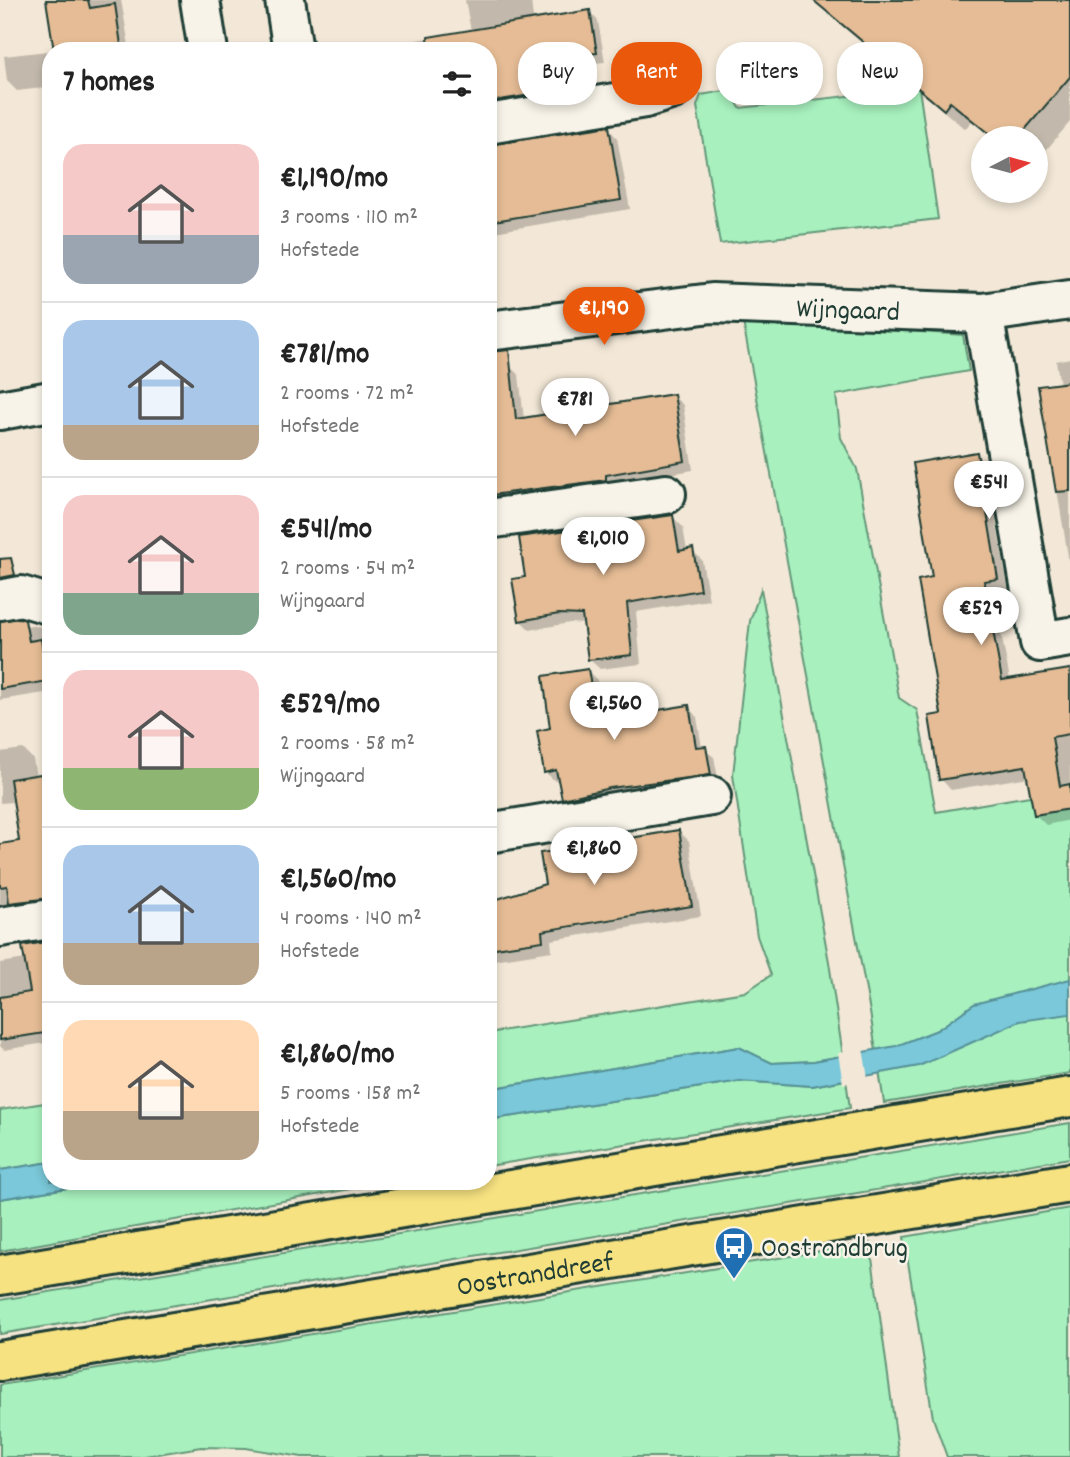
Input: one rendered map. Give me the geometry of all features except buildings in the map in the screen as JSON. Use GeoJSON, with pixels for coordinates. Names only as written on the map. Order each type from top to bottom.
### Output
{"type":"FeatureCollection","features":[{"type":"Feature","properties":{"kind":"main road"},"geometry":{"type":"LineString","coordinates":[[0,1275],[1070,1097]]}},
{"type":"Feature","properties":{"kind":"main road","name":"Oostranddreef"},"geometry":{"type":"LineString","coordinates":[[0,1361],[1070,1183]]}},
{"type":"Feature","properties":{"kind":"street"},"geometry":{"type":"LineString","coordinates":[[200,0],[207,42]]}},
{"type":"Feature","properties":{"kind":"street"},"geometry":{"type":"LineString","coordinates":[[285,0],[292,42]]}},
{"type":"Feature","properties":{"kind":"street"},"geometry":{"type":"LineString","coordinates":[[497,123],[611,104]]}},
{"type":"Feature","properties":{"kind":"street","name":"Wijngaard"},"geometry":{"type":"LineString","coordinates":[[497,330],[712,303],[984,313],[1070,300]]}},
{"type":"Feature","properties":{"kind":"street"},"geometry":{"type":"LineString","coordinates":[[984,313],[1040,642],[1070,637]]}},
{"type":"Feature","properties":{"kind":"street"},"geometry":{"type":"LineString","coordinates":[[0,410],[42,403]]}},
{"type":"Feature","properties":{"kind":"street"},"geometry":{"type":"LineString","coordinates":[[497,518],[666,494]]}},
{"type":"Feature","properties":{"kind":"street"},"geometry":{"type":"LineString","coordinates":[[0,600],[21,596],[42,602]]}},
{"type":"Feature","properties":{"kind":"street"},"geometry":{"type":"LineString","coordinates":[[497,822],[711,796]]}},
{"type":"Feature","properties":{"kind":"street"},"geometry":{"type":"LineString","coordinates":[[0,927],[42,920]]}},
{"type":"Feature","properties":{"kind":"green space"},"geometry":{"type":"Polygon","coordinates":[[[716,92],[716,105],[738,105],[740,108],[823,105],[823,99],[837,97],[837,105],[921,105],[938,219],[720,244],[697,106],[702,105],[702,95],[716,92]]]}},
{"type":"Feature","properties":{"kind":"green space"},"geometry":{"type":"Polygon","coordinates":[[[769,321],[963,335],[969,371],[836,395],[841,438],[857,469],[899,698],[917,710],[936,812],[1070,789],[1070,1073],[884,1103],[870,1012],[743,322],[769,321]]]}},
{"type":"Feature","properties":{"kind":"green space"},"geometry":{"type":"Polygon","coordinates":[[[761,589],[829,962],[843,1056],[814,1061],[772,1063],[739,1047],[497,1087],[497,1032],[745,992],[771,975],[757,936],[733,775],[750,621],[761,589]]]}},
{"type":"Feature","properties":{"kind":"green space"},"geometry":{"type":"Polygon","coordinates":[[[846,1080],[850,1108],[497,1165],[497,1119],[740,1081],[812,1086],[846,1080]]]}},
{"type":"Feature","properties":{"kind":"green space"},"geometry":{"type":"Polygon","coordinates":[[[42,1103],[42,1163],[0,1170],[0,1110],[42,1103]]]}},
{"type":"Feature","properties":{"kind":"green space"},"geometry":{"type":"Polygon","coordinates":[[[1070,1123],[1070,1158],[0,1334],[0,1300],[1070,1123]]]}},
{"type":"Feature","properties":{"kind":"green space"},"geometry":{"type":"Polygon","coordinates":[[[55,1190],[345,1190],[0,1251],[0,1199],[55,1190]]]}},
{"type":"Feature","properties":{"kind":"green space"},"geometry":{"type":"Polygon","coordinates":[[[1070,1208],[1070,1457],[947,1457],[933,1418],[904,1237],[1070,1208]]]}},
{"type":"Feature","properties":{"kind":"green space"},"geometry":{"type":"Polygon","coordinates":[[[870,1243],[899,1457],[302,1457],[246,1448],[201,1447],[139,1457],[0,1457],[0,1385],[870,1243]]]}},
{"type":"Feature","properties":{"kind":"water"},"geometry":{"type":"Polygon","coordinates":[[[1070,979],[1070,1014],[1020,1021],[919,1066],[812,1086],[740,1081],[497,1119],[497,1087],[739,1047],[772,1063],[814,1061],[896,1046],[937,1030],[974,1004],[1070,979]]]}},
{"type":"Feature","properties":{"kind":"water"},"geometry":{"type":"Polygon","coordinates":[[[42,1163],[42,1190],[55,1190],[0,1199],[0,1170],[42,1163]]]}},
{"type":"Feature","properties":{"kind":"pier"},"geometry":{"type":"Polygon","coordinates":[[[863,1048],[868,1079],[843,1084],[838,1053],[863,1048]]]}},
{"type":"Feature","properties":{"kind":"place","name":"Oostrandbrug"},"geometry":{"type":"Point","coordinates":[734,1280]}}]}
